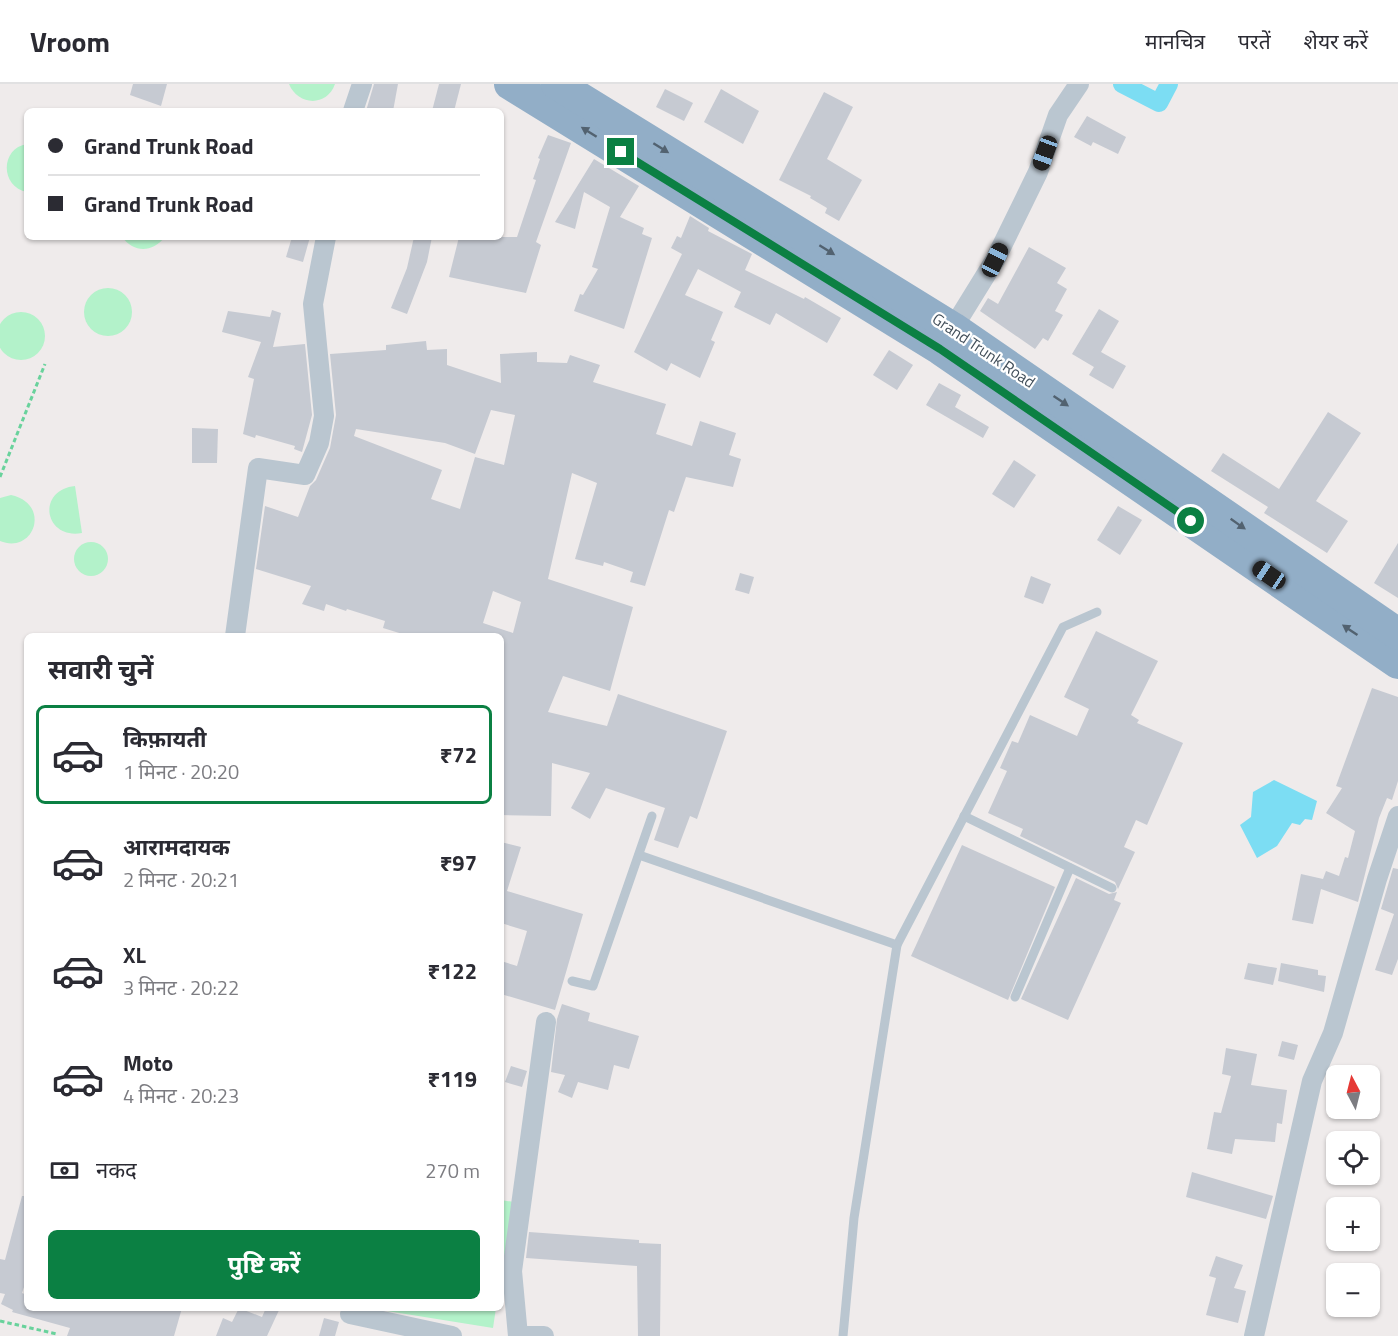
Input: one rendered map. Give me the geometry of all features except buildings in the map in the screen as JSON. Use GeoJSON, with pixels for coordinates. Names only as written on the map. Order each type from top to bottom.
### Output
{"type":"FeatureCollection","features":[{"type":"Feature","properties":{"kind":"highway","name":"Grand Trunk Road"},"geometry":{"type":"LineString","coordinates":[[510,84],[564,98],[719,198],[940,349],[1015,385]]}},
{"type":"Feature","properties":{"kind":"highway","name":"Grand Trunk Road"},"geometry":{"type":"LineString","coordinates":[[719,198],[953,328],[1015,385],[1198,511],[1398,663]]}},
{"type":"Feature","properties":{"kind":"highway","name":"Grand Trunk Road"},"geometry":{"type":"LineString","coordinates":[[1198,511],[1398,634]]}},
{"type":"Feature","properties":{"kind":"street"},"geometry":{"type":"LineString","coordinates":[[354,108],[362,84]]}},
{"type":"Feature","properties":{"kind":"street"},"geometry":{"type":"LineString","coordinates":[[953,328],[995,260],[1038,172],[1058,115],[1078,84]]}},
{"type":"Feature","properties":{"kind":"street"},"geometry":{"type":"LineString","coordinates":[[236,633],[258,468],[305,475],[319,443],[324,416],[313,304],[325,240]]}},
{"type":"Feature","properties":{"kind":"street"},"geometry":{"type":"LineString","coordinates":[[1254,1336],[1312,1082],[1333,1033],[1377,879],[1398,816]]}},
{"type":"Feature","properties":{"kind":"street"},"geometry":{"type":"LineString","coordinates":[[518,1336],[512,1271],[546,1022]]}},
{"type":"Feature","properties":{"kind":"street"},"geometry":{"type":"LineString","coordinates":[[350,1314],[452,1336]]}},
{"type":"Feature","properties":{"kind":"street"},"geometry":{"type":"LineString","coordinates":[[524,1336],[544,1336]]}},
{"type":"Feature","properties":{"kind":"lane"},"geometry":{"type":"LineString","coordinates":[[843,1336],[856,1207],[897,945],[1063,627],[1097,612]]}},
{"type":"Feature","properties":{"kind":"lane"},"geometry":{"type":"LineString","coordinates":[[572,981],[592,986],[652,816]]}},
{"type":"Feature","properties":{"kind":"lane"},"geometry":{"type":"LineString","coordinates":[[964,816],[1112,888]]}},
{"type":"Feature","properties":{"kind":"lane"},"geometry":{"type":"LineString","coordinates":[[639,855],[897,945]]}},
{"type":"Feature","properties":{"kind":"lane"},"geometry":{"type":"LineString","coordinates":[[1015,997],[1070,868]]}},
{"type":"Feature","properties":{"kind":"path"},"geometry":{"type":"LineString","coordinates":[[0,477],[45,364]]}},
{"type":"Feature","properties":{"kind":"path"},"geometry":{"type":"LineString","coordinates":[[0,1321],[57,1334]]}},
{"type":"Feature","properties":{"kind":"green space"},"geometry":{"type":"Polygon","coordinates":[[[289,84],[335,84],[326,97],[312,101],[299,97],[289,84]]]}},
{"type":"Feature","properties":{"kind":"green space"},"geometry":{"type":"Polygon","coordinates":[[[24,145],[24,191],[18,189],[8,176],[8,160],[18,147],[24,145]]]}},
{"type":"Feature","properties":{"kind":"green space"},"geometry":{"type":"Polygon","coordinates":[[[125,240],[162,240],[154,246],[143,249],[125,240]]]}},
{"type":"Feature","properties":{"kind":"green space"},"geometry":{"type":"Polygon","coordinates":[[[103,288],[113,288],[125,295],[132,307],[132,317],[125,329],[113,336],[103,336],[88,325],[84,317],[84,307],[95,292],[103,288]]]}},
{"type":"Feature","properties":{"kind":"green space"},"geometry":{"type":"Polygon","coordinates":[[[21,312],[34,316],[41,323],[45,336],[41,349],[30,358],[21,360],[12,358],[4,353],[-1,345],[-1,327],[4,319],[12,314],[21,312]]]}},
{"type":"Feature","properties":{"kind":"green space"},"geometry":{"type":"Polygon","coordinates":[[[75,486],[82,533],[69,533],[59,529],[50,514],[50,504],[54,496],[63,489],[75,486]]]}},
{"type":"Feature","properties":{"kind":"green space"},"geometry":{"type":"Polygon","coordinates":[[[11,495],[24,500],[35,517],[34,527],[29,535],[22,541],[12,543],[0,541],[0,498],[11,495]]]}},
{"type":"Feature","properties":{"kind":"green space"},"geometry":{"type":"Polygon","coordinates":[[[91,542],[103,547],[108,559],[103,571],[91,576],[79,571],[74,559],[79,547],[91,542]]]}},
{"type":"Feature","properties":{"kind":"green space"},"geometry":{"type":"Polygon","coordinates":[[[504,1200],[514,1202],[504,1262],[504,1200]]]}},
{"type":"Feature","properties":{"kind":"green space"},"geometry":{"type":"Polygon","coordinates":[[[387,1311],[496,1311],[493,1328],[387,1311]]]}},
{"type":"Feature","properties":{"kind":"water"},"geometry":{"type":"Polygon","coordinates":[[[1274,780],[1317,801],[1312,820],[1305,819],[1300,825],[1292,823],[1277,846],[1257,858],[1240,825],[1251,817],[1253,792],[1274,780]]]}},
{"type":"Feature","properties":{"kind":"waterway"},"geometry":{"type":"LineString","coordinates":[[1122,84],[1159,103],[1169,84]]}},
{"type":"Feature","properties":{"kind":"route"},"geometry":{"type":"LineString","coordinates":[[621,152],[940,349],[1191,521]]}}]}
